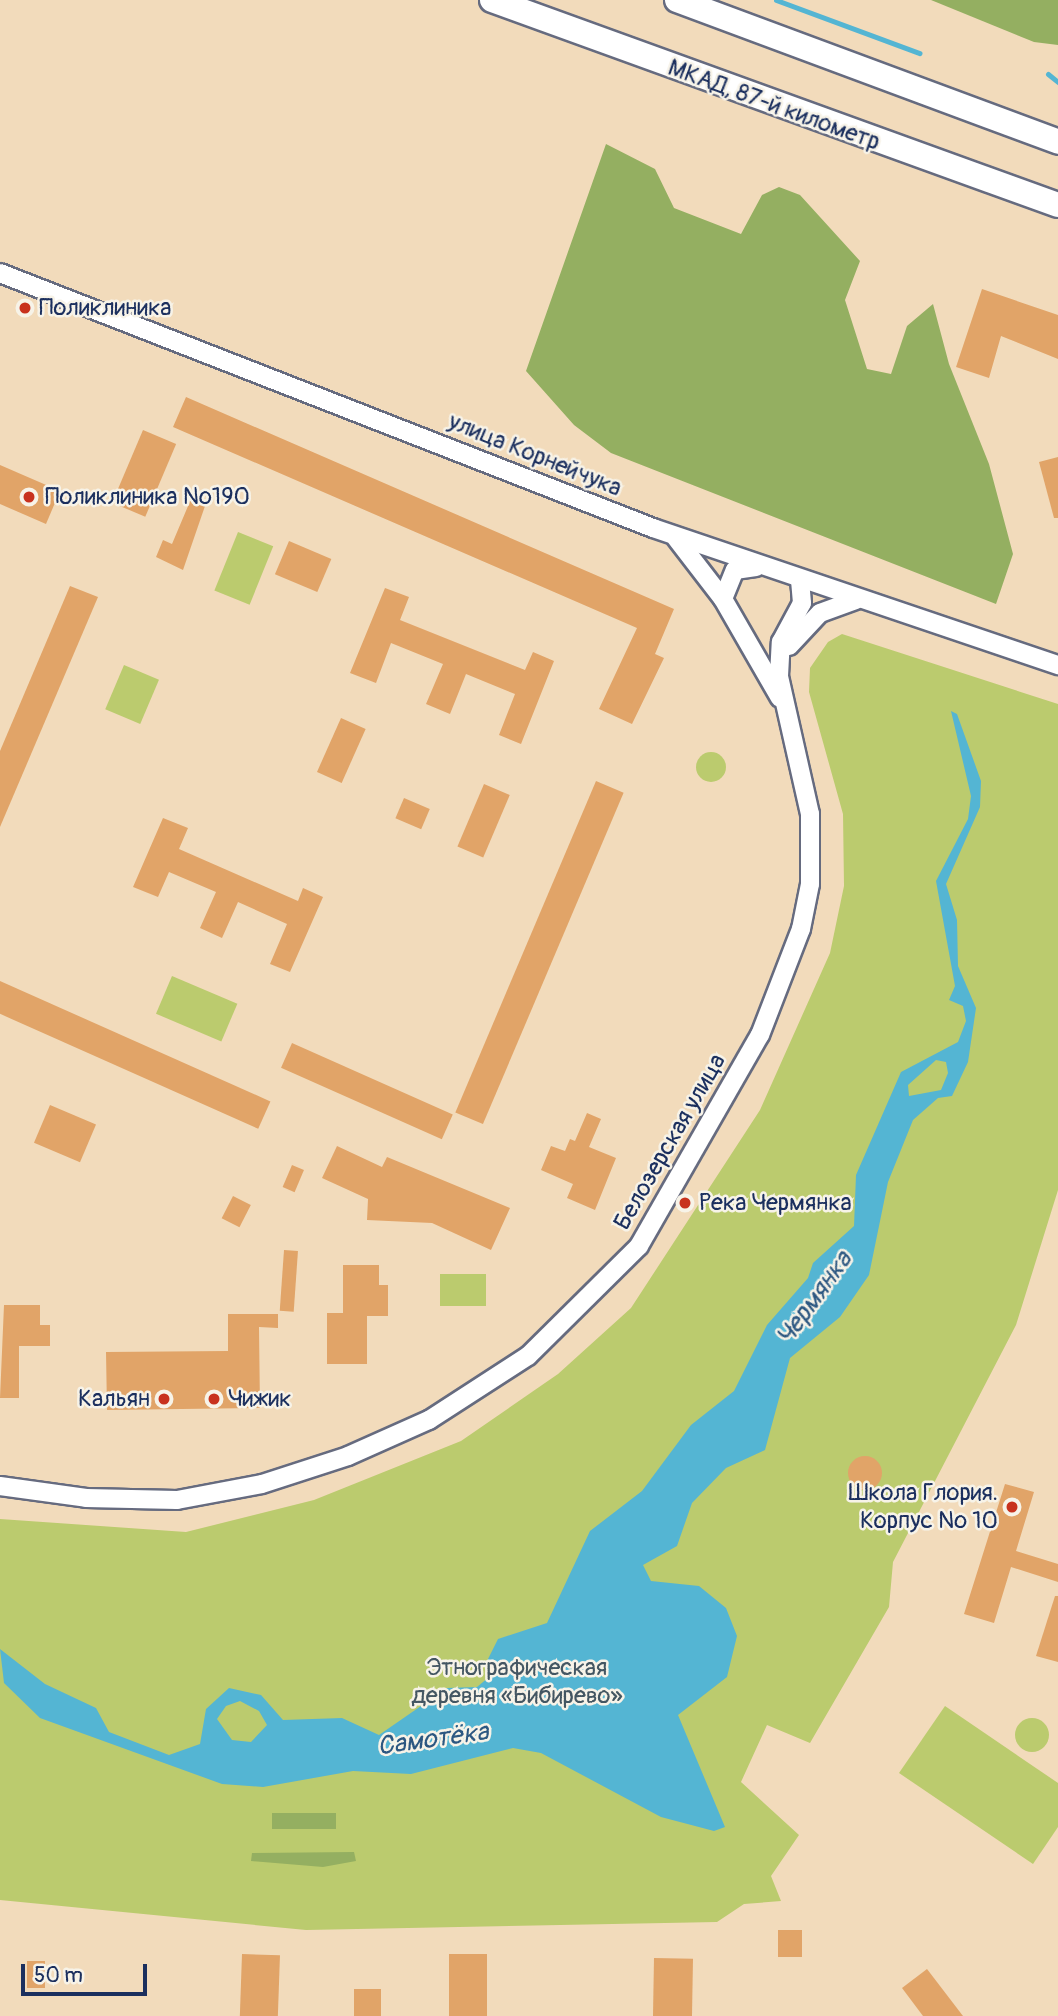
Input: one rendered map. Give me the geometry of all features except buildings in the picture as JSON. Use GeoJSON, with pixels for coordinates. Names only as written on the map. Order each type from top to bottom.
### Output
{"type":"FeatureCollection","features":[{"type":"Feature","properties":{"kind":"highway","name":"МКАД, 87-й километр"},"geometry":{"type":"LineString","coordinates":[[492,0],[1058,205]]}},
{"type":"Feature","properties":{"kind":"highway"},"geometry":{"type":"LineString","coordinates":[[677,0],[1058,142]]}},
{"type":"Feature","properties":{"kind":"street","name":"улица Корнейчука"},"geometry":{"type":"LineString","coordinates":[[0,273],[758,567],[1058,665]]}},
{"type":"Feature","properties":{"kind":"street","name":"Белозерская улица"},"geometry":{"type":"LineString","coordinates":[[0,1486],[144,1502],[273,1480],[429,1420],[528,1356],[579,1312],[639,1246],[686,1172],[789,974],[810,884],[812,834],[799,753],[779,698],[723,598],[673,535]]}},
{"type":"Feature","properties":{"kind":"street"},"geometry":{"type":"LineString","coordinates":[[723,598],[735,570],[758,567]]}},
{"type":"Feature","properties":{"kind":"street","name":"Белозерская улица"},"geometry":{"type":"LineString","coordinates":[[779,698],[781,642],[802,603],[800,582]]}},
{"type":"Feature","properties":{"kind":"street"},"geometry":{"type":"LineString","coordinates":[[780,663],[820,613],[856,600]]}},
{"type":"Feature","properties":{"kind":"green space"},"geometry":{"type":"Polygon","coordinates":[[[931,0],[1058,0],[1058,45],[1034,42],[931,0]]]}},
{"type":"Feature","properties":{"kind":"green space"},"geometry":{"type":"Polygon","coordinates":[[[606,144],[655,169],[674,208],[741,234],[762,195],[779,187],[800,195],[860,261],[845,300],[867,369],[891,374],[907,326],[933,304],[949,364],[989,464],[1013,554],[996,604],[611,453],[574,425],[526,371],[606,144]]]}},
{"type":"Feature","properties":{"kind":"green space"},"geometry":{"type":"Polygon","coordinates":[[[238,532],[273,546],[250,605],[214,590],[238,532]]]}},
{"type":"Feature","properties":{"kind":"green space","name":"Этнографическая деревня «Бибирево»"},"geometry":{"type":"Polygon","coordinates":[[[842,634],[1058,704],[1058,1190],[1016,1325],[893,1562],[889,1607],[810,1743],[767,1725],[741,1782],[799,1835],[771,1876],[781,1901],[744,1904],[717,1922],[306,1930],[0,1900],[0,1519],[186,1532],[314,1500],[461,1441],[558,1374],[631,1308],[760,1110],[830,953],[844,886],[843,814],[809,692],[810,668],[828,642],[842,634]]]}},
{"type":"Feature","properties":{"kind":"green space"},"geometry":{"type":"Polygon","coordinates":[[[124,665],[159,680],[140,724],[105,709],[124,665]]]}},
{"type":"Feature","properties":{"kind":"green space"},"geometry":{"type":"Polygon","coordinates":[[[711,752],[722,756],[726,767],[722,778],[711,782],[700,778],[696,767],[700,756],[711,752]]]}},
{"type":"Feature","properties":{"kind":"green space"},"geometry":{"type":"Polygon","coordinates":[[[172,976],[237,1004],[221,1041],[156,1014],[172,976]]]}},
{"type":"Feature","properties":{"kind":"green space"},"geometry":{"type":"Polygon","coordinates":[[[440,1274],[486,1274],[486,1306],[440,1306],[440,1274]]]}},
{"type":"Feature","properties":{"kind":"green space"},"geometry":{"type":"Polygon","coordinates":[[[945,1706],[1058,1783],[1058,1827],[1033,1864],[899,1773],[945,1706]]]}},
{"type":"Feature","properties":{"kind":"green space"},"geometry":{"type":"Polygon","coordinates":[[[1032,1718],[1044,1723],[1049,1735],[1044,1747],[1032,1752],[1020,1747],[1015,1735],[1020,1723],[1032,1718]]]}},
{"type":"Feature","properties":{"kind":"green space"},"geometry":{"type":"Polygon","coordinates":[[[272,1813],[336,1813],[336,1829],[272,1829],[272,1813]]]}},
{"type":"Feature","properties":{"kind":"green space"},"geometry":{"type":"Polygon","coordinates":[[[354,1852],[356,1861],[323,1867],[251,1861],[252,1853],[354,1852]]]}},
{"type":"Feature","properties":{"kind":"water"},"geometry":{"type":"Polygon","coordinates":[[[951,711],[957,714],[981,781],[980,807],[946,884],[957,920],[958,966],[976,1008],[968,1062],[952,1096],[938,1098],[913,1120],[888,1182],[869,1275],[840,1317],[790,1358],[765,1450],[726,1468],[692,1503],[677,1546],[643,1565],[651,1581],[699,1586],[726,1608],[737,1636],[727,1677],[678,1715],[725,1827],[714,1831],[661,1817],[541,1753],[513,1748],[411,1774],[353,1771],[263,1787],[222,1784],[40,1718],[4,1683],[0,1649],[45,1684],[96,1708],[109,1732],[169,1755],[200,1744],[206,1709],[229,1688],[261,1695],[283,1720],[342,1718],[379,1735],[447,1688],[477,1687],[489,1677],[487,1661],[498,1639],[547,1623],[590,1531],[642,1491],[691,1425],[734,1391],[767,1325],[808,1278],[813,1263],[854,1226],[856,1175],[901,1072],[958,1042],[966,1021],[963,1006],[949,1000],[955,986],[936,881],[968,819],[971,796],[951,711]],[[936,1060],[908,1085],[909,1096],[941,1090],[948,1073],[946,1062],[936,1060]],[[240,1701],[226,1706],[217,1719],[232,1740],[251,1742],[267,1725],[259,1711],[240,1701]]]}},
{"type":"Feature","properties":{"kind":"waterway"},"geometry":{"type":"LineString","coordinates":[[776,0],[919,53]]}},
{"type":"Feature","properties":{"kind":"waterway"},"geometry":{"type":"LineString","coordinates":[[1048,74],[1058,82]]}},
{"type":"Feature","properties":{"kind":"place","name":"Поликлиника"},"geometry":{"type":"Point","coordinates":[25,308]}},
{"type":"Feature","properties":{"kind":"place","name":"Поликлиника №190"},"geometry":{"type":"Point","coordinates":[29,497]}},
{"type":"Feature","properties":{"kind":"place","name":"Река Чермянка"},"geometry":{"type":"Point","coordinates":[685,1203]}},
{"type":"Feature","properties":{"kind":"place","name":"Кальян"},"geometry":{"type":"Point","coordinates":[164,1399]}},
{"type":"Feature","properties":{"kind":"place","name":"Чижик"},"geometry":{"type":"Point","coordinates":[214,1399]}},
{"type":"Feature","properties":{"kind":"place","name":"Школа Глория. Корпус № 10"},"geometry":{"type":"Point","coordinates":[1012,1507]}},
{"type":"Feature","properties":{"kind":"water label","name":"Чермянка"},"geometry":{"type":"Point","coordinates":[815,1299]}},
{"type":"Feature","properties":{"kind":"water label","name":"Самотёка"},"geometry":{"type":"Point","coordinates":[433,1740]}}]}
